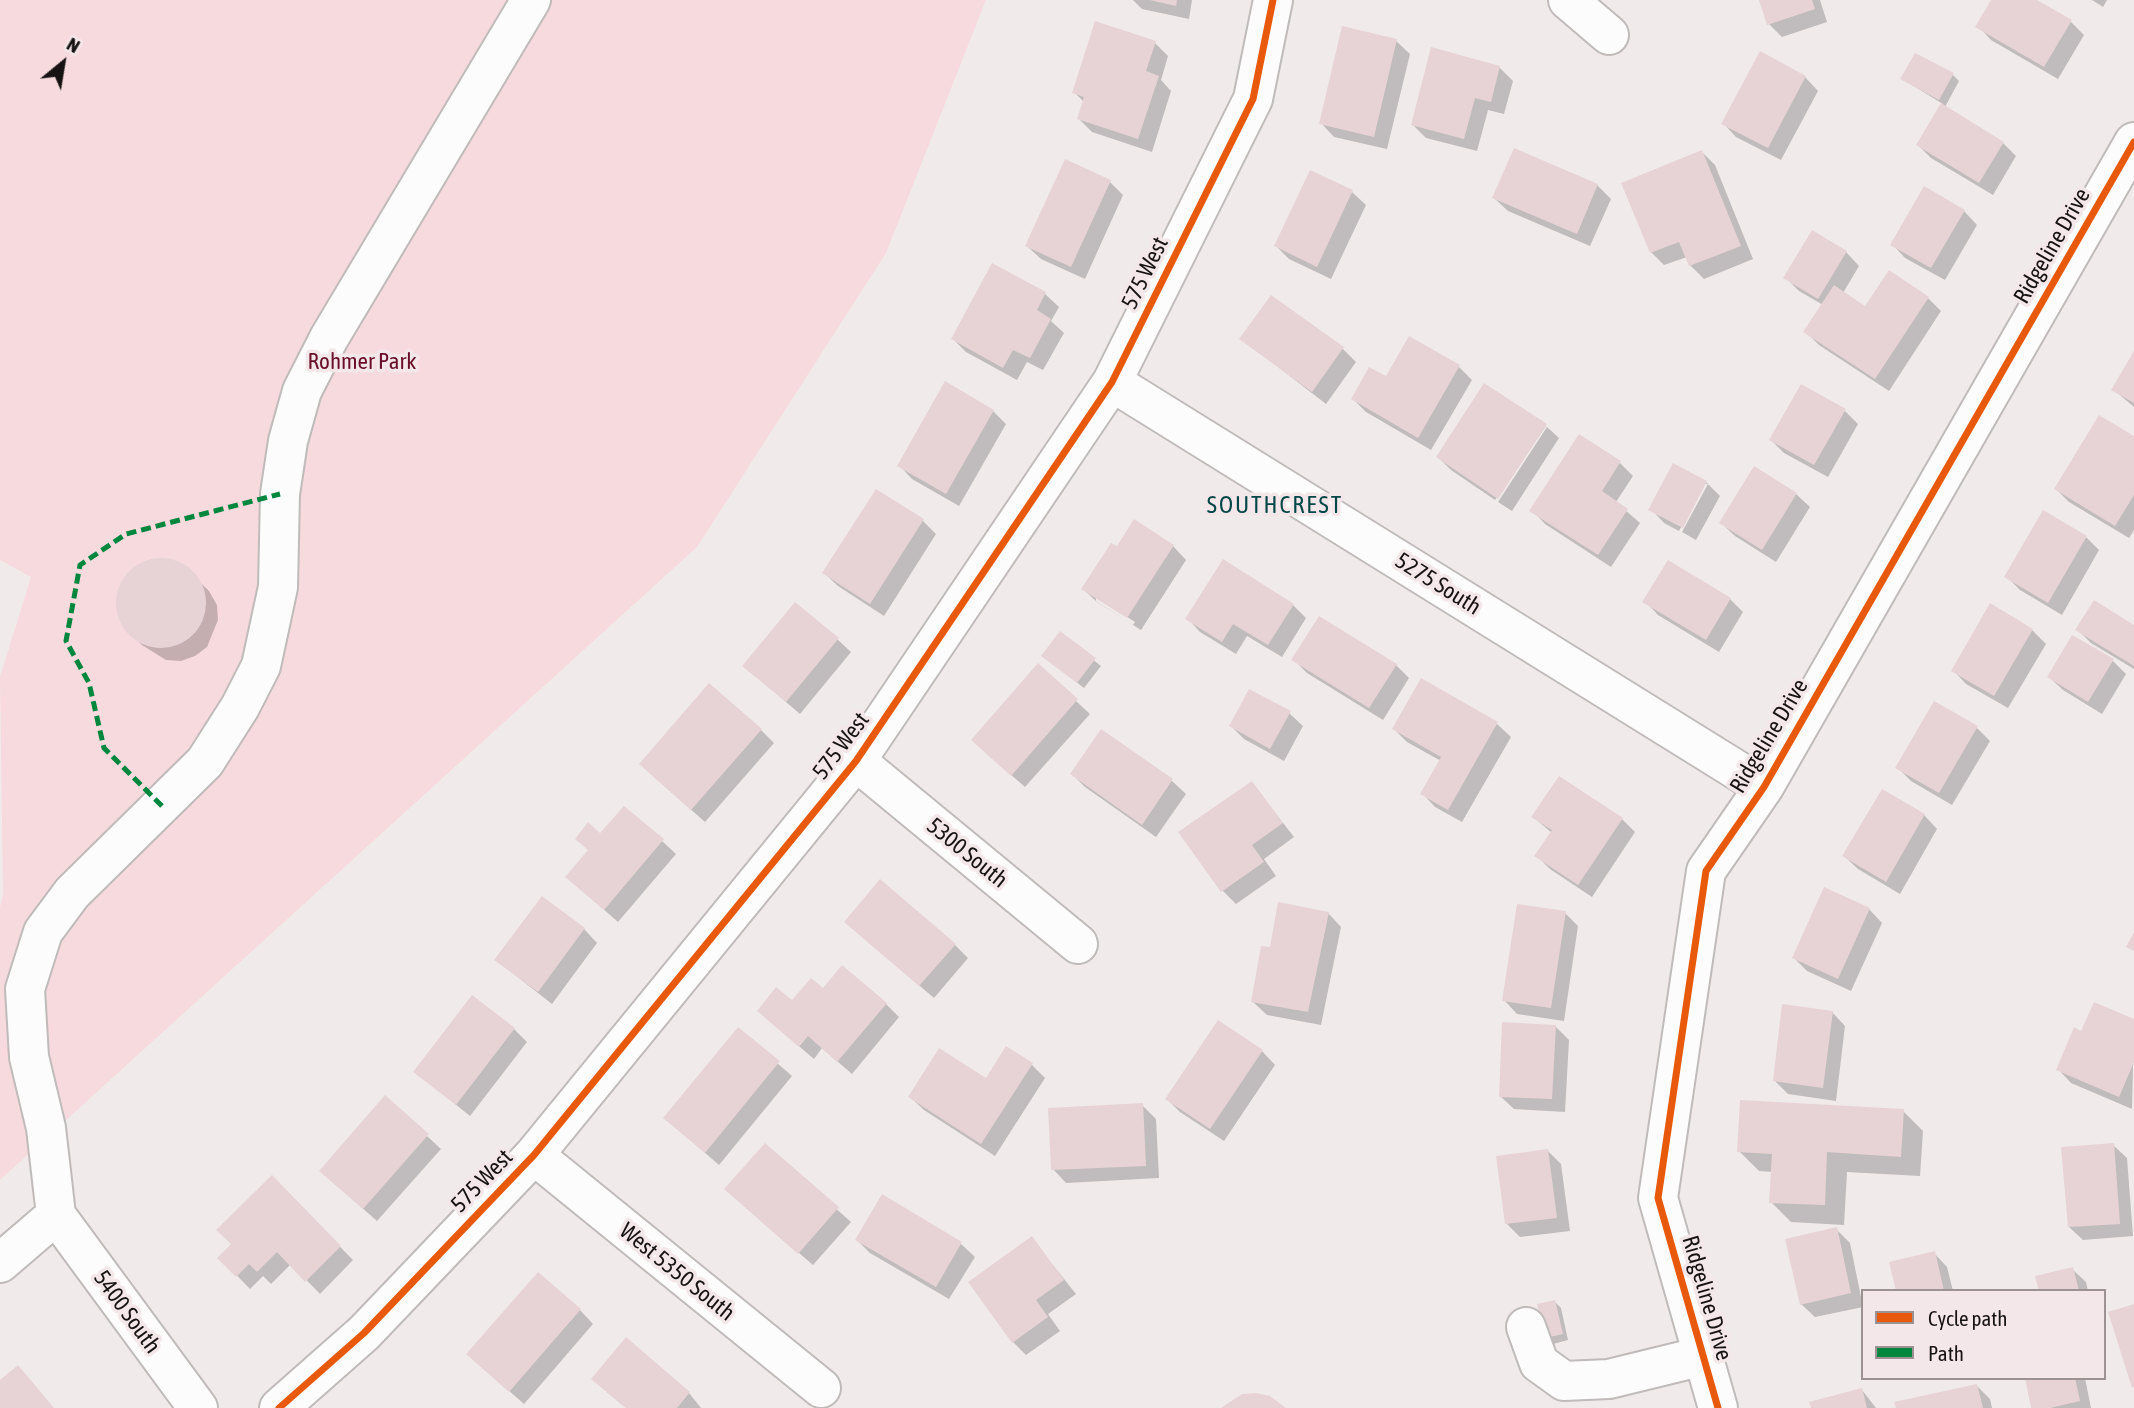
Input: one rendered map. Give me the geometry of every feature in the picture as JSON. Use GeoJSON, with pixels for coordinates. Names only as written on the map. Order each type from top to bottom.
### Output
{"type":"FeatureCollection","features":[{"type":"Feature","properties":{"kind":"street"},"geometry":{"type":"LineString","coordinates":[[0,1263],[56,1215],[46,1128],[28,1043],[26,989],[43,932],[72,893],[205,762],[246,697],[261,666],[278,586],[280,494],[288,441],[302,391],[329,338],[531,0]]}},
{"type":"Feature","properties":{"kind":"street","name":"575 West"},"geometry":{"type":"LineString","coordinates":[[279,1408],[364,1333],[534,1155],[856,761],[1112,382],[1253,99],[1272,0]]}},
{"type":"Feature","properties":{"kind":"street"},"geometry":{"type":"LineString","coordinates":[[1568,0],[1609,35]]}},
{"type":"Feature","properties":{"kind":"street","name":"Ridgeline Drive"},"geometry":{"type":"LineString","coordinates":[[1718,1408],[1658,1198],[1706,871],[1764,787],[2134,142]]}},
{"type":"Feature","properties":{"kind":"street","name":"5275 South"},"geometry":{"type":"LineString","coordinates":[[1112,382],[1764,787]]}},
{"type":"Feature","properties":{"kind":"street","name":"5300 South"},"geometry":{"type":"LineString","coordinates":[[856,761],[1078,944]]}},
{"type":"Feature","properties":{"kind":"street","name":"West 5350 South"},"geometry":{"type":"LineString","coordinates":[[534,1155],[821,1388]]}},
{"type":"Feature","properties":{"kind":"street","name":"5400 South"},"geometry":{"type":"LineString","coordinates":[[56,1215],[198,1408]]}},
{"type":"Feature","properties":{"kind":"street"},"geometry":{"type":"LineString","coordinates":[[1526,1327],[1539,1363],[1564,1381],[1609,1380],[1703,1356]]}},
{"type":"Feature","properties":{"kind":"green space","name":"Rohmer Park"},"geometry":{"type":"Polygon","coordinates":[[[0,0],[986,0],[886,253],[697,547],[0,1180],[0,907],[3,894],[0,677],[31,577],[0,560],[0,0]]]}},
{"type":"Feature","properties":{"kind":"building"},"geometry":{"type":"Polygon","coordinates":[[[1150,0],[1177,0],[1176,6],[1150,0]]]}},
{"type":"Feature","properties":{"kind":"building"},"geometry":{"type":"Polygon","coordinates":[[[1759,0],[1812,0],[1815,9],[1767,25],[1759,0]]]}},
{"type":"Feature","properties":{"kind":"building"},"geometry":{"type":"Polygon","coordinates":[[[1991,0],[2037,0],[2072,20],[2044,67],[1975,27],[1991,0]]]}},
{"type":"Feature","properties":{"kind":"building"},"geometry":{"type":"Polygon","coordinates":[[[1095,21],[1156,41],[1146,71],[1159,76],[1138,139],[1077,119],[1084,97],[1072,93],[1095,21]]]}},
{"type":"Feature","properties":{"kind":"building"},"geometry":{"type":"Polygon","coordinates":[[[1342,26],[1397,39],[1374,137],[1319,124],[1342,26]]]}},
{"type":"Feature","properties":{"kind":"building"},"geometry":{"type":"Polygon","coordinates":[[[1431,47],[1500,66],[1491,102],[1475,98],[1464,139],[1411,125],[1431,47]]]}},
{"type":"Feature","properties":{"kind":"building"},"geometry":{"type":"Polygon","coordinates":[[[1760,51],[1806,76],[1768,148],[1721,124],[1760,51]]]}},
{"type":"Feature","properties":{"kind":"building"},"geometry":{"type":"Polygon","coordinates":[[[1915,53],[1954,73],[1939,100],[1900,79],[1915,53]]]}},
{"type":"Feature","properties":{"kind":"building"},"geometry":{"type":"Polygon","coordinates":[[[1941,103],[2004,142],[1979,183],[1916,145],[1941,103]]]}},
{"type":"Feature","properties":{"kind":"building"},"geometry":{"type":"Polygon","coordinates":[[[1514,148],[1598,184],[1577,234],[1492,198],[1514,148]]]}},
{"type":"Feature","properties":{"kind":"building"},"geometry":{"type":"Polygon","coordinates":[[[1702,150],[1741,246],[1689,266],[1679,242],[1650,253],[1621,183],[1702,150]]]}},
{"type":"Feature","properties":{"kind":"building"},"geometry":{"type":"Polygon","coordinates":[[[1065,159],[1111,180],[1071,267],[1025,246],[1065,159]]]}},
{"type":"Feature","properties":{"kind":"building"},"geometry":{"type":"Polygon","coordinates":[[[1310,170],[1353,190],[1317,267],[1274,246],[1310,170]]]}},
{"type":"Feature","properties":{"kind":"building"},"geometry":{"type":"Polygon","coordinates":[[[1924,186],[1965,210],[1931,268],[1890,245],[1924,186]]]}},
{"type":"Feature","properties":{"kind":"building"},"geometry":{"type":"Polygon","coordinates":[[[1812,230],[1847,251],[1818,299],[1783,278],[1812,230]]]}},
{"type":"Feature","properties":{"kind":"building"},"geometry":{"type":"Polygon","coordinates":[[[992,263],[1046,292],[1037,310],[1051,319],[1030,358],[1013,350],[1003,368],[951,339],[992,263]]]}},
{"type":"Feature","properties":{"kind":"building"},"geometry":{"type":"Polygon","coordinates":[[[1889,270],[1929,297],[1875,379],[1803,332],[1834,285],[1865,306],[1889,270]]]}},
{"type":"Feature","properties":{"kind":"building"},"geometry":{"type":"Polygon","coordinates":[[[1271,295],[1344,347],[1312,392],[1239,339],[1271,295]]]}},
{"type":"Feature","properties":{"kind":"building"},"geometry":{"type":"Polygon","coordinates":[[[1409,336],[1460,365],[1418,438],[1351,399],[1369,367],[1386,376],[1409,336]]]}},
{"type":"Feature","properties":{"kind":"building"},"geometry":{"type":"Polygon","coordinates":[[[2134,351],[2134,403],[2111,390],[2134,351]]]}},
{"type":"Feature","properties":{"kind":"building"},"geometry":{"type":"Polygon","coordinates":[[[945,381],[994,410],[946,494],[897,466],[945,381]]]}},
{"type":"Feature","properties":{"kind":"building"},"geometry":{"type":"Polygon","coordinates":[[[1484,383],[1547,424],[1498,499],[1436,457],[1484,383]]]}},
{"type":"Feature","properties":{"kind":"building"},"geometry":{"type":"Polygon","coordinates":[[[1801,384],[1846,409],[1814,465],[1769,440],[1801,384]]]}},
{"type":"Feature","properties":{"kind":"building"},"geometry":{"type":"Polygon","coordinates":[[[2099,415],[2134,436],[2134,495],[2115,526],[2054,489],[2099,415]]]}},
{"type":"Feature","properties":{"kind":"building"},"geometry":{"type":"Polygon","coordinates":[[[1579,434],[1621,461],[1602,491],[1628,509],[1598,555],[1529,511],[1579,434]]]}},
{"type":"Feature","properties":{"kind":"building"},"geometry":{"type":"Polygon","coordinates":[[[1673,463],[1707,481],[1683,528],[1648,510],[1673,463]]]}},
{"type":"Feature","properties":{"kind":"building"},"geometry":{"type":"Polygon","coordinates":[[[1754,466],[1797,493],[1762,550],[1719,523],[1754,466]]]}},
{"type":"Feature","properties":{"kind":"building"},"geometry":{"type":"Polygon","coordinates":[[[876,489],[924,519],[870,604],[822,573],[876,489]]]}},
{"type":"Feature","properties":{"kind":"building"},"geometry":{"type":"Polygon","coordinates":[[[2043,510],[2087,536],[2048,603],[2004,577],[2043,510]]]}},
{"type":"Feature","properties":{"kind":"building"},"geometry":{"type":"Polygon","coordinates":[[[1134,519],[1174,545],[1127,618],[1081,589],[1111,543],[1117,546],[1134,519]]]}},
{"type":"Feature","properties":{"kind":"building"},"geometry":{"type":"Polygon","coordinates":[[[161,558],[178,562],[193,571],[202,586],[206,603],[202,620],[193,635],[178,644],[161,648],[144,644],[129,635],[120,620],[116,603],[120,586],[129,571],[144,562],[161,558]]]}},
{"type":"Feature","properties":{"kind":"building"},"geometry":{"type":"Polygon","coordinates":[[[1223,559],[1294,604],[1268,645],[1233,624],[1222,642],[1185,619],[1223,559]]]}},
{"type":"Feature","properties":{"kind":"building"},"geometry":{"type":"Polygon","coordinates":[[[1668,560],[1731,598],[1706,640],[1642,602],[1668,560]]]}},
{"type":"Feature","properties":{"kind":"building"},"geometry":{"type":"Polygon","coordinates":[[[2094,600],[2134,625],[2134,666],[2075,630],[2094,600]]]}},
{"type":"Feature","properties":{"kind":"building"},"geometry":{"type":"Polygon","coordinates":[[[795,602],[839,638],[786,702],[742,666],[795,602]]]}},
{"type":"Feature","properties":{"kind":"building"},"geometry":{"type":"Polygon","coordinates":[[[1990,603],[2033,629],[1994,696],[1951,671],[1990,603]]]}},
{"type":"Feature","properties":{"kind":"building"},"geometry":{"type":"Polygon","coordinates":[[[1319,616],[1397,664],[1369,708],[1291,660],[1319,616]]]}},
{"type":"Feature","properties":{"kind":"building"},"geometry":{"type":"Polygon","coordinates":[[[1060,631],[1096,658],[1077,683],[1041,656],[1060,631]]]}},
{"type":"Feature","properties":{"kind":"building"},"geometry":{"type":"Polygon","coordinates":[[[2072,635],[2114,659],[2088,702],[2047,677],[2072,635]]]}},
{"type":"Feature","properties":{"kind":"building"},"geometry":{"type":"Polygon","coordinates":[[[1038,663],[1078,699],[1011,776],[971,740],[1038,663]]]}},
{"type":"Feature","properties":{"kind":"building"},"geometry":{"type":"Polygon","coordinates":[[[1421,678],[1498,722],[1448,810],[1420,794],[1441,757],[1392,729],[1421,678]]]}},
{"type":"Feature","properties":{"kind":"building"},"geometry":{"type":"Polygon","coordinates":[[[709,683],[762,729],[691,810],[639,764],[709,683]]]}},
{"type":"Feature","properties":{"kind":"building"},"geometry":{"type":"Polygon","coordinates":[[[1249,689],[1291,711],[1270,749],[1229,726],[1249,689]]]}},
{"type":"Feature","properties":{"kind":"building"},"geometry":{"type":"Polygon","coordinates":[[[1934,701],[1978,726],[1939,793],[1895,768],[1934,701]]]}},
{"type":"Feature","properties":{"kind":"building"},"geometry":{"type":"Polygon","coordinates":[[[1101,729],[1173,779],[1142,825],[1070,774],[1101,729]]]}},
{"type":"Feature","properties":{"kind":"building"},"geometry":{"type":"Polygon","coordinates":[[[1559,776],[1623,818],[1578,885],[1534,856],[1552,830],[1531,817],[1559,776]]]}},
{"type":"Feature","properties":{"kind":"building"},"geometry":{"type":"Polygon","coordinates":[[[1252,781],[1283,823],[1252,845],[1264,862],[1221,892],[1178,832],[1252,781]]]}},
{"type":"Feature","properties":{"kind":"building"},"geometry":{"type":"Polygon","coordinates":[[[1882,789],[1925,814],[1886,882],[1842,856],[1882,789]]]}},
{"type":"Feature","properties":{"kind":"building"},"geometry":{"type":"Polygon","coordinates":[[[624,806],[664,839],[604,910],[565,877],[588,850],[575,839],[588,822],[600,833],[624,806]]]}},
{"type":"Feature","properties":{"kind":"building"},"geometry":{"type":"Polygon","coordinates":[[[880,879],[956,944],[919,986],[844,922],[880,879]]]}},
{"type":"Feature","properties":{"kind":"building"},"geometry":{"type":"Polygon","coordinates":[[[1824,887],[1870,908],[1838,979],[1792,958],[1824,887]]]}},
{"type":"Feature","properties":{"kind":"building"},"geometry":{"type":"Polygon","coordinates":[[[542,896],[585,928],[538,992],[494,960],[542,896]]]}},
{"type":"Feature","properties":{"kind":"building"},"geometry":{"type":"Polygon","coordinates":[[[1278,902],[1329,912],[1308,1012],[1251,1002],[1261,946],[1270,947],[1278,902]]]}},
{"type":"Feature","properties":{"kind":"building"},"geometry":{"type":"Polygon","coordinates":[[[1517,904],[1566,911],[1551,1008],[1502,1001],[1517,904]]]}},
{"type":"Feature","properties":{"kind":"building"},"geometry":{"type":"Polygon","coordinates":[[[2134,932],[2134,951],[2126,947],[2134,932]]]}},
{"type":"Feature","properties":{"kind":"building"},"geometry":{"type":"Polygon","coordinates":[[[842,965],[887,1003],[837,1062],[808,1036],[799,1047],[757,1011],[776,987],[792,1000],[811,978],[823,988],[842,965]]]}},
{"type":"Feature","properties":{"kind":"building"},"geometry":{"type":"Polygon","coordinates":[[[472,995],[515,1028],[456,1105],[413,1072],[472,995]]]}},
{"type":"Feature","properties":{"kind":"building"},"geometry":{"type":"Polygon","coordinates":[[[2094,1002],[2134,1019],[2134,1062],[2119,1097],[2056,1070],[2074,1027],[2081,1031],[2094,1002]]]}},
{"type":"Feature","properties":{"kind":"building"},"geometry":{"type":"Polygon","coordinates":[[[1782,1004],[1833,1011],[1823,1088],[1773,1081],[1782,1004]]]}},
{"type":"Feature","properties":{"kind":"building"},"geometry":{"type":"Polygon","coordinates":[[[1218,1020],[1263,1050],[1210,1129],[1165,1099],[1218,1020]]]}},
{"type":"Feature","properties":{"kind":"building"},"geometry":{"type":"Polygon","coordinates":[[[1502,1022],[1556,1025],[1552,1099],[1499,1097],[1502,1022]]]}},
{"type":"Feature","properties":{"kind":"building"},"geometry":{"type":"Polygon","coordinates":[[[738,1027],[780,1061],[705,1153],[663,1118],[738,1027]]]}},
{"type":"Feature","properties":{"kind":"building"},"geometry":{"type":"Polygon","coordinates":[[[1006,1046],[1033,1063],[981,1144],[908,1097],[939,1048],[986,1078],[1006,1046]]]}},
{"type":"Feature","properties":{"kind":"building"},"geometry":{"type":"Polygon","coordinates":[[[385,1095],[429,1134],[363,1209],[319,1171],[385,1095]]]}},
{"type":"Feature","properties":{"kind":"building"},"geometry":{"type":"Polygon","coordinates":[[[1740,1100],[1904,1109],[1901,1157],[1827,1152],[1825,1205],[1769,1203],[1772,1154],[1737,1152],[1740,1100]]]}},
{"type":"Feature","properties":{"kind":"building"},"geometry":{"type":"Polygon","coordinates":[[[1143,1103],[1146,1166],[1051,1170],[1048,1108],[1143,1103]]]}},
{"type":"Feature","properties":{"kind":"building"},"geometry":{"type":"Polygon","coordinates":[[[765,1143],[839,1207],[798,1254],[724,1189],[765,1143]]]}},
{"type":"Feature","properties":{"kind":"building"},"geometry":{"type":"Polygon","coordinates":[[[2114,1143],[2120,1224],[2068,1227],[2061,1147],[2114,1143]]]}},
{"type":"Feature","properties":{"kind":"building"},"geometry":{"type":"Polygon","coordinates":[[[1548,1149],[1557,1218],[1505,1224],[1496,1156],[1548,1149]]]}},
{"type":"Feature","properties":{"kind":"building"},"geometry":{"type":"Polygon","coordinates":[[[272,1175],[341,1246],[305,1282],[277,1252],[257,1272],[249,1264],[236,1277],[217,1258],[231,1244],[216,1230],[272,1175]]]}},
{"type":"Feature","properties":{"kind":"building"},"geometry":{"type":"Polygon","coordinates":[[[882,1194],[962,1242],[936,1287],[855,1240],[882,1194]]]}},
{"type":"Feature","properties":{"kind":"building"},"geometry":{"type":"Polygon","coordinates":[[[1837,1227],[1851,1293],[1800,1305],[1785,1239],[1837,1227]]]}},
{"type":"Feature","properties":{"kind":"building"},"geometry":{"type":"Polygon","coordinates":[[[1032,1236],[1064,1280],[1036,1300],[1048,1317],[1012,1343],[968,1282],[1032,1236]]]}},
{"type":"Feature","properties":{"kind":"building"},"geometry":{"type":"Polygon","coordinates":[[[1935,1251],[1944,1289],[1896,1289],[1889,1262],[1935,1251]]]}},
{"type":"Feature","properties":{"kind":"building"},"geometry":{"type":"Polygon","coordinates":[[[2073,1267],[2078,1289],[2038,1289],[2035,1276],[2073,1267]]]}},
{"type":"Feature","properties":{"kind":"building"},"geometry":{"type":"Polygon","coordinates":[[[538,1272],[581,1309],[509,1392],[466,1354],[538,1272]]]}},
{"type":"Feature","properties":{"kind":"building"},"geometry":{"type":"Polygon","coordinates":[[[1555,1300],[1563,1334],[1545,1338],[1537,1304],[1555,1300]]]}},
{"type":"Feature","properties":{"kind":"building"},"geometry":{"type":"Polygon","coordinates":[[[2134,1304],[2134,1387],[2132,1388],[2108,1312],[2134,1304]]]}},
{"type":"Feature","properties":{"kind":"building"},"geometry":{"type":"Polygon","coordinates":[[[626,1337],[690,1392],[677,1408],[626,1408],[591,1379],[626,1337]]]}},
{"type":"Feature","properties":{"kind":"building"},"geometry":{"type":"Polygon","coordinates":[[[18,1365],[54,1408],[0,1408],[0,1380],[18,1365]]]}},
{"type":"Feature","properties":{"kind":"building"},"geometry":{"type":"Polygon","coordinates":[[[2025,1380],[2075,1380],[2080,1401],[2050,1408],[2031,1408],[2025,1380]]]}},
{"type":"Feature","properties":{"kind":"building"},"geometry":{"type":"Polygon","coordinates":[[[1977,1384],[1983,1408],[1896,1408],[1894,1402],[1977,1384]]]}},
{"type":"Feature","properties":{"kind":"building"},"geometry":{"type":"Polygon","coordinates":[[[1862,1388],[1867,1408],[1811,1408],[1809,1402],[1862,1388]]]}},
{"type":"Feature","properties":{"kind":"building"},"geometry":{"type":"Polygon","coordinates":[[[1242,1394],[1270,1396],[1286,1408],[1221,1408],[1242,1394]]]}},
{"type":"Feature","properties":{"kind":"marked path"},"geometry":{"type":"LineString","coordinates":[[162,806],[104,748],[89,683],[66,641],[80,565],[126,534],[280,494]]}},
{"type":"Feature","properties":{"kind":"cycle path"},"geometry":{"type":"LineString","coordinates":[[279,1408],[364,1333],[534,1155],[856,761],[1112,382],[1253,99],[1273,0]]}},
{"type":"Feature","properties":{"kind":"cycle path"},"geometry":{"type":"LineString","coordinates":[[1718,1408],[1658,1198],[1706,871],[1764,787],[2134,142]]}},
{"type":"Feature","properties":{"kind":"district","name":"SOUTHCREST"},"geometry":{"type":"Point","coordinates":[1275,505]}}]}
